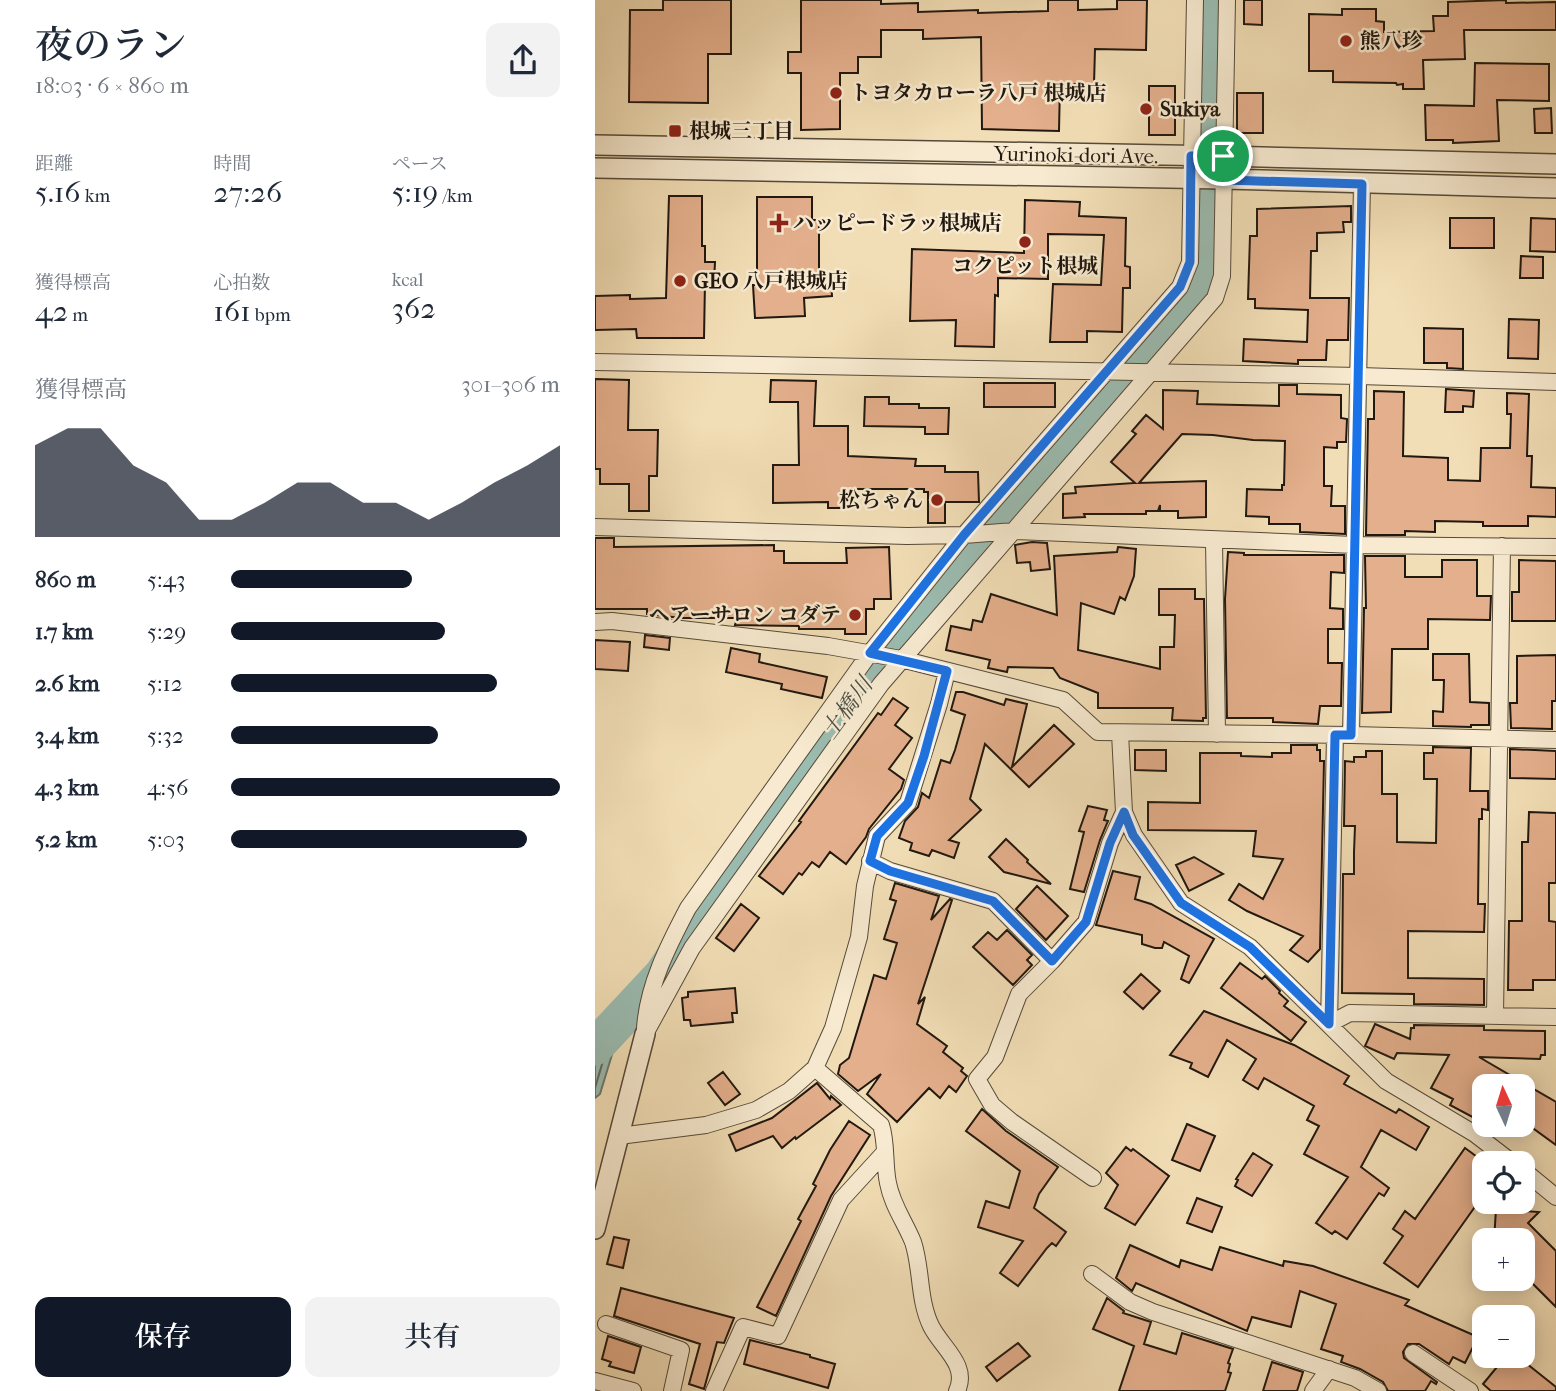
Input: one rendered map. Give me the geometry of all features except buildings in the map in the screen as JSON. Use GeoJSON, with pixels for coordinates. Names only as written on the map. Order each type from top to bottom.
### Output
{"type":"FeatureCollection","features":[{"type":"Feature","properties":{"kind":"street"},"geometry":{"type":"LineString","coordinates":[[595,1230],[645,1034],[646,1006],[665,951],[688,908],[870,653],[964,535],[1180,287],[1190,262],[1195,0]]}},
{"type":"Feature","properties":{"kind":"street"},"geometry":{"type":"LineString","coordinates":[[645,1034],[692,948],[901,659],[1215,298],[1222,276],[1227,0]]}},
{"type":"Feature","properties":{"kind":"street","name":"Yurinoki-dori Ave."},"geometry":{"type":"LineString","coordinates":[[595,145],[1556,164]]}},
{"type":"Feature","properties":{"kind":"street","name":"Yurinoki-dori Ave."},"geometry":{"type":"LineString","coordinates":[[595,168],[1556,188]]}},
{"type":"Feature","properties":{"kind":"street"},"geometry":{"type":"LineString","coordinates":[[1329,1024],[1354,545],[1362,184]]}},
{"type":"Feature","properties":{"kind":"street"},"geometry":{"type":"LineString","coordinates":[[595,362],[1556,382]]}},
{"type":"Feature","properties":{"kind":"street"},"geometry":{"type":"LineString","coordinates":[[595,527],[964,535],[1014,531],[1213,541],[1556,547]]}},
{"type":"Feature","properties":{"kind":"street"},"geometry":{"type":"LineString","coordinates":[[1213,541],[1217,734]]}},
{"type":"Feature","properties":{"kind":"street"},"geometry":{"type":"LineString","coordinates":[[1495,1015],[1503,546]]}},
{"type":"Feature","properties":{"kind":"street"},"geometry":{"type":"LineString","coordinates":[[595,622],[611,621],[741,635],[901,659],[1063,700],[1098,732],[1556,740]]}},
{"type":"Feature","properties":{"kind":"street"},"geometry":{"type":"LineString","coordinates":[[619,1136],[706,1125],[756,1110],[789,1091],[815,1068],[833,1028],[859,937],[870,861],[877,836],[908,803],[932,730],[947,671]]}},
{"type":"Feature","properties":{"kind":"street"},"geometry":{"type":"LineString","coordinates":[[1120,733],[1124,812],[1133,835],[1181,903],[1250,947],[1386,1081],[1475,1134],[1497,1151]]}},
{"type":"Feature","properties":{"kind":"street"},"geometry":{"type":"LineString","coordinates":[[1093,1178],[992,1105],[977,1079],[995,1057],[1019,994],[1086,922],[1110,843],[1124,812]]}},
{"type":"Feature","properties":{"kind":"street"},"geometry":{"type":"LineString","coordinates":[[870,861],[890,871],[993,901],[1052,961]]}},
{"type":"Feature","properties":{"kind":"street"},"geometry":{"type":"LineString","coordinates":[[1329,1024],[1350,1013],[1556,1017]]}},
{"type":"Feature","properties":{"kind":"street"},"geometry":{"type":"LineString","coordinates":[[815,1068],[881,1125],[888,1185],[912,1242],[922,1298],[931,1325],[960,1370],[962,1380],[957,1391]]}},
{"type":"Feature","properties":{"kind":"street"},"geometry":{"type":"LineString","coordinates":[[714,1391],[743,1327],[778,1336],[841,1200],[884,1153]]}},
{"type":"Feature","properties":{"kind":"street"},"geometry":{"type":"LineString","coordinates":[[1535,1180],[1556,1197]]}},
{"type":"Feature","properties":{"kind":"street"},"geometry":{"type":"LineString","coordinates":[[1092,1274],[1141,1307],[1355,1378],[1378,1391]]}},
{"type":"Feature","properties":{"kind":"street"},"geometry":{"type":"LineString","coordinates":[[606,1324],[681,1350],[672,1391]]}},
{"type":"Feature","properties":{"kind":"street"},"geometry":{"type":"LineString","coordinates":[[1413,1353],[1470,1391]]}},
{"type":"Feature","properties":{"kind":"street"},"geometry":{"type":"LineString","coordinates":[[1313,1391],[1329,1369]]}},
{"type":"Feature","properties":{"kind":"street"},"geometry":{"type":"LineString","coordinates":[[595,1381],[633,1391]]}},
{"type":"Feature","properties":{"kind":"water"},"geometry":{"type":"Polygon","coordinates":[[[620,1010],[625,1012],[600,1094],[595,1098],[595,1031],[620,1010]]]}},
{"type":"Feature","properties":{"kind":"waterway","name":"土橋川"},"geometry":{"type":"LineString","coordinates":[[595,1047],[663,974],[731,871],[858,690],[1210,283],[1211,0]]}},
{"type":"Feature","properties":{"kind":"place","name":"熊八珍"},"geometry":{"type":"Point","coordinates":[1346,41]}},
{"type":"Feature","properties":{"kind":"place","name":"トヨタカローラ八戸 根城店"},"geometry":{"type":"Point","coordinates":[836,93]}},
{"type":"Feature","properties":{"kind":"place","name":"Sukiya"},"geometry":{"type":"Point","coordinates":[1146,109]}},
{"type":"Feature","properties":{"kind":"place","name":"根城三丁目"},"geometry":{"type":"Point","coordinates":[675,131]}},
{"type":"Feature","properties":{"kind":"place","name":"ハッピードラッ根城店"},"geometry":{"type":"Point","coordinates":[779,223]}},
{"type":"Feature","properties":{"kind":"place","name":"コクピット根城"},"geometry":{"type":"Point","coordinates":[1025,242]}},
{"type":"Feature","properties":{"kind":"place","name":"GEO 八戸根城店"},"geometry":{"type":"Point","coordinates":[680,281]}},
{"type":"Feature","properties":{"kind":"place","name":"松ちゃん"},"geometry":{"type":"Point","coordinates":[937,500]}},
{"type":"Feature","properties":{"kind":"place","name":"ヘアーサロン コダテ"},"geometry":{"type":"Point","coordinates":[855,615]}},
{"type":"Feature","properties":{"kind":"route"},"geometry":{"type":"LineString","coordinates":[[1191,156],[1223,156],[1224,180],[1362,184],[1351,735],[1335,735],[1329,1024],[1250,947],[1181,903],[1133,835],[1124,812],[1110,843],[1086,922],[1052,961],[993,901],[890,871],[870,861],[877,836],[908,803],[947,671],[870,653],[964,535],[1180,287],[1190,262],[1191,156]]}}]}
